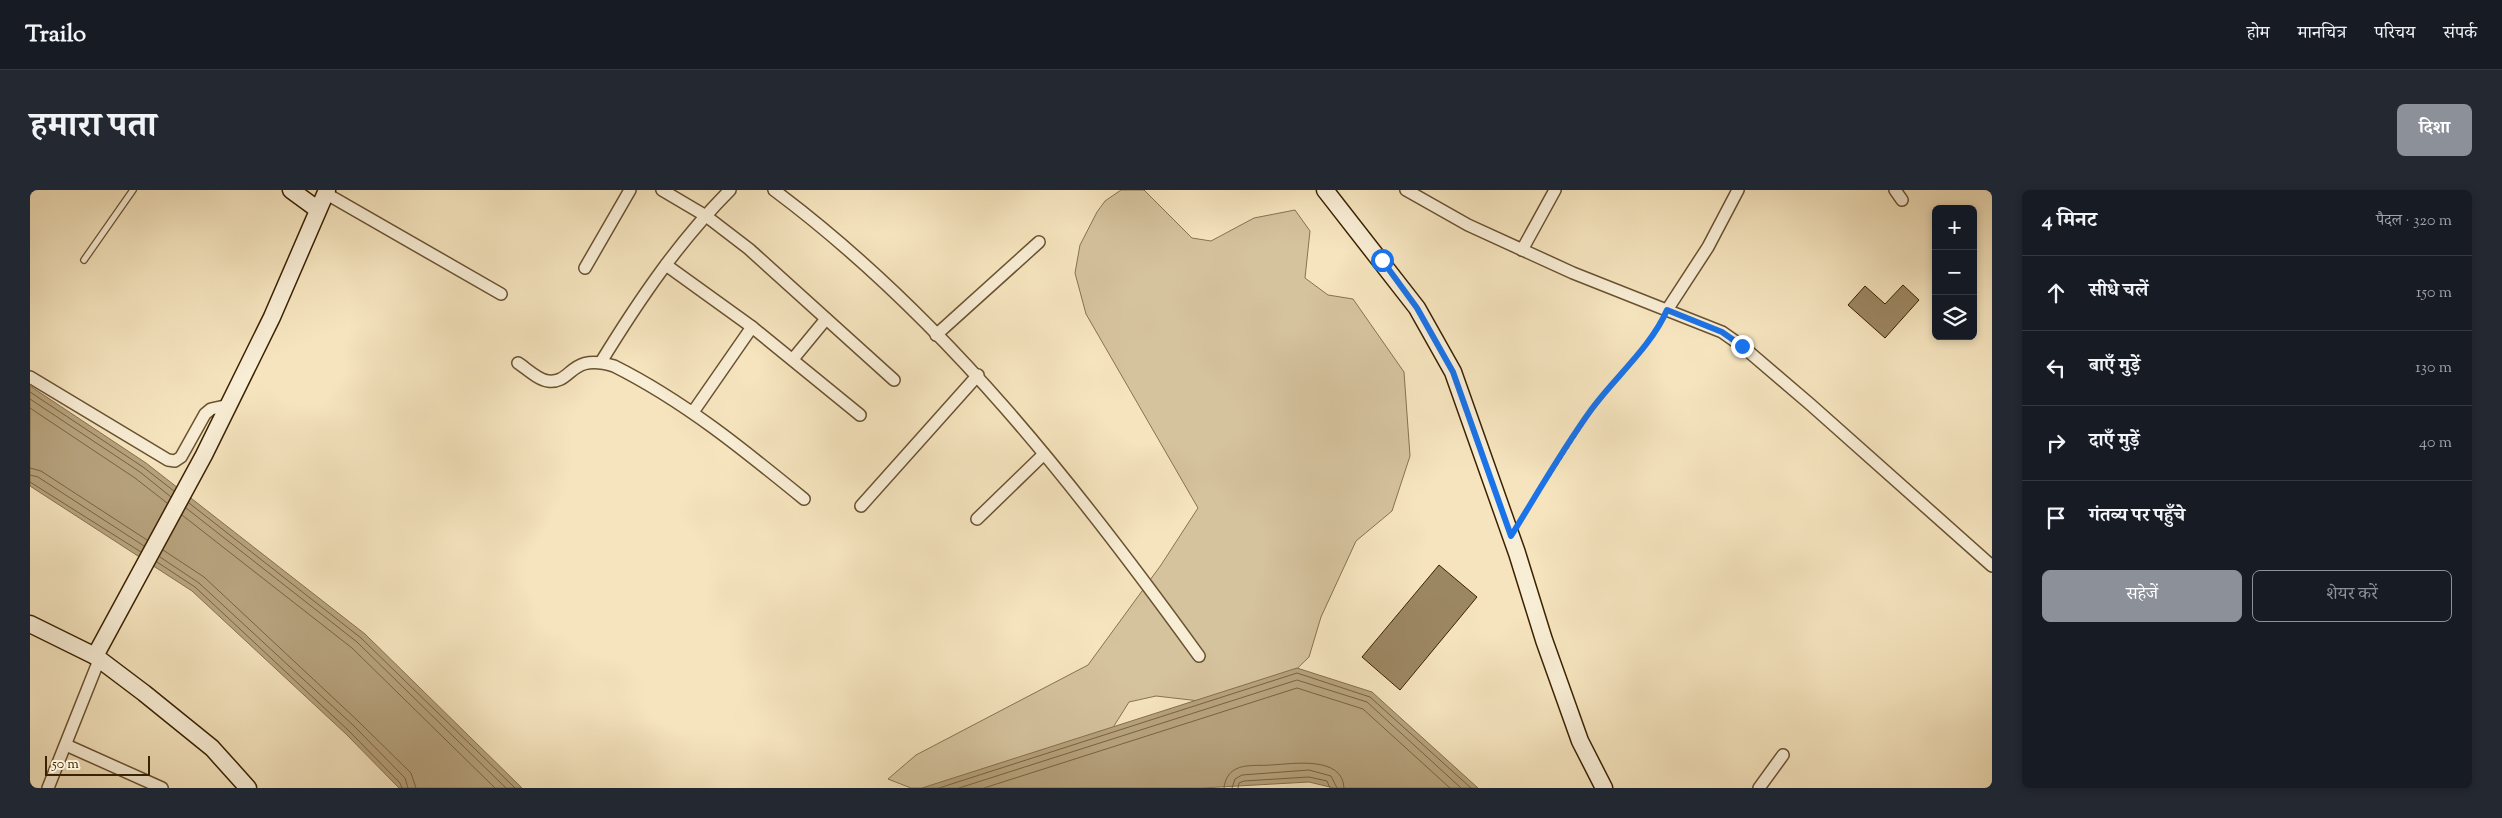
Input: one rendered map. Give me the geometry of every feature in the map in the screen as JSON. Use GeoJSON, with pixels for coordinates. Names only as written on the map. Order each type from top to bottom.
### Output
{"type":"FeatureCollection","features":[{"type":"Feature","properties":{"kind":"street"},"geometry":{"type":"LineString","coordinates":[[291,190],[317,209]]}},
{"type":"Feature","properties":{"kind":"street"},"geometry":{"type":"LineString","coordinates":[[585,268],[630,190]]}},
{"type":"Feature","properties":{"kind":"street"},"geometry":{"type":"LineString","coordinates":[[662,190],[706,216],[749,250],[894,380]]}},
{"type":"Feature","properties":{"kind":"street"},"geometry":{"type":"LineString","coordinates":[[601,362],[636,305],[666,265],[730,190]]}},
{"type":"Feature","properties":{"kind":"street"},"geometry":{"type":"LineString","coordinates":[[774,190],[819,224],[882,281],[978,376],[1044,454],[1134,567],[1199,656]]}},
{"type":"Feature","properties":{"kind":"street"},"geometry":{"type":"LineString","coordinates":[[1325,190],[1417,308],[1453,372],[1580,741],[1604,788]]}},
{"type":"Feature","properties":{"kind":"street"},"geometry":{"type":"LineString","coordinates":[[1522,250],[1555,190]]}},
{"type":"Feature","properties":{"kind":"street"},"geometry":{"type":"LineString","coordinates":[[1667,310],[1708,247],[1738,190]]}},
{"type":"Feature","properties":{"kind":"street"},"geometry":{"type":"LineString","coordinates":[[1895,190],[1902,200]]}},
{"type":"Feature","properties":{"kind":"street"},"geometry":{"type":"LineString","coordinates":[[1410,191],[1461,221],[1522,250],[1573,273],[1722,332],[1742,346],[1992,566]]}},
{"type":"Feature","properties":{"kind":"street"},"geometry":{"type":"LineString","coordinates":[[48,788],[66,745],[97,658],[136,577],[229,406],[272,317],[317,209],[326,192],[501,294]]}},
{"type":"Feature","properties":{"kind":"street"},"geometry":{"type":"LineString","coordinates":[[936,335],[1039,242]]}},
{"type":"Feature","properties":{"kind":"street"},"geometry":{"type":"LineString","coordinates":[[666,265],[752,327],[860,415]]}},
{"type":"Feature","properties":{"kind":"street"},"geometry":{"type":"LineString","coordinates":[[793,359],[826,319]]}},
{"type":"Feature","properties":{"kind":"street"},"geometry":{"type":"LineString","coordinates":[[693,412],[752,327]]}},
{"type":"Feature","properties":{"kind":"street"},"geometry":{"type":"LineString","coordinates":[[518,362],[548,381],[558,380],[577,365],[587,361],[601,362],[628,373],[693,412],[738,445],[804,499]]}},
{"type":"Feature","properties":{"kind":"street"},"geometry":{"type":"LineString","coordinates":[[861,506],[978,376]]}},
{"type":"Feature","properties":{"kind":"street"},"geometry":{"type":"LineString","coordinates":[[30,377],[168,460],[175,460],[181,457],[205,414],[211,409],[229,406]]}},
{"type":"Feature","properties":{"kind":"street"},"geometry":{"type":"LineString","coordinates":[[977,519],[1044,454]]}},
{"type":"Feature","properties":{"kind":"street"},"geometry":{"type":"LineString","coordinates":[[30,624],[97,658],[144,692],[212,748],[248,788]]}},
{"type":"Feature","properties":{"kind":"street"},"geometry":{"type":"LineString","coordinates":[[66,745],[162,788]]}},
{"type":"Feature","properties":{"kind":"street"},"geometry":{"type":"LineString","coordinates":[[1759,788],[1783,755]]}},
{"type":"Feature","properties":{"kind":"lane"},"geometry":{"type":"LineString","coordinates":[[84,260],[133,190]]}},
{"type":"Feature","properties":{"kind":"path"},"geometry":{"type":"LineString","coordinates":[[1511,536],[1572,438],[1609,386],[1655,333],[1667,310]]}},
{"type":"Feature","properties":{"kind":"shaded area"},"geometry":{"type":"Polygon","coordinates":[[[1121,190],[1144,190],[1192,238],[1211,241],[1254,218],[1295,210],[1310,231],[1305,278],[1328,295],[1353,299],[1404,372],[1410,456],[1392,511],[1356,541],[1321,617],[1309,657],[1278,687],[1217,703],[1156,696],[1129,702],[1102,745],[975,788],[911,788],[888,779],[916,755],[1088,665],[1161,565],[1198,508],[1086,314],[1075,273],[1080,245],[1097,212],[1105,201],[1121,190]]]}},
{"type":"Feature","properties":{"kind":"water"},"geometry":{"type":"Polygon","coordinates":[[[30,386],[146,463],[365,634],[522,788],[399,788],[346,734],[192,591],[30,486],[30,386]]]}},
{"type":"Feature","properties":{"kind":"water"},"geometry":{"type":"Polygon","coordinates":[[[1297,668],[1372,692],[1478,788],[1334,788],[1309,782],[1202,788],[922,788],[1297,668]]]}},
{"type":"Feature","properties":{"kind":"building"},"geometry":{"type":"Polygon","coordinates":[[[1903,285],[1919,300],[1885,338],[1848,305],[1865,286],[1885,304],[1903,285]]]}},
{"type":"Feature","properties":{"kind":"building"},"geometry":{"type":"Polygon","coordinates":[[[1439,565],[1477,597],[1400,690],[1362,657],[1439,565]]]}},
{"type":"Feature","properties":{"kind":"route"},"geometry":{"type":"LineString","coordinates":[[1382,260],[1417,308],[1453,372],[1511,536],[1572,438],[1609,386],[1655,333],[1667,310],[1710,326],[1742,346]]}}]}
